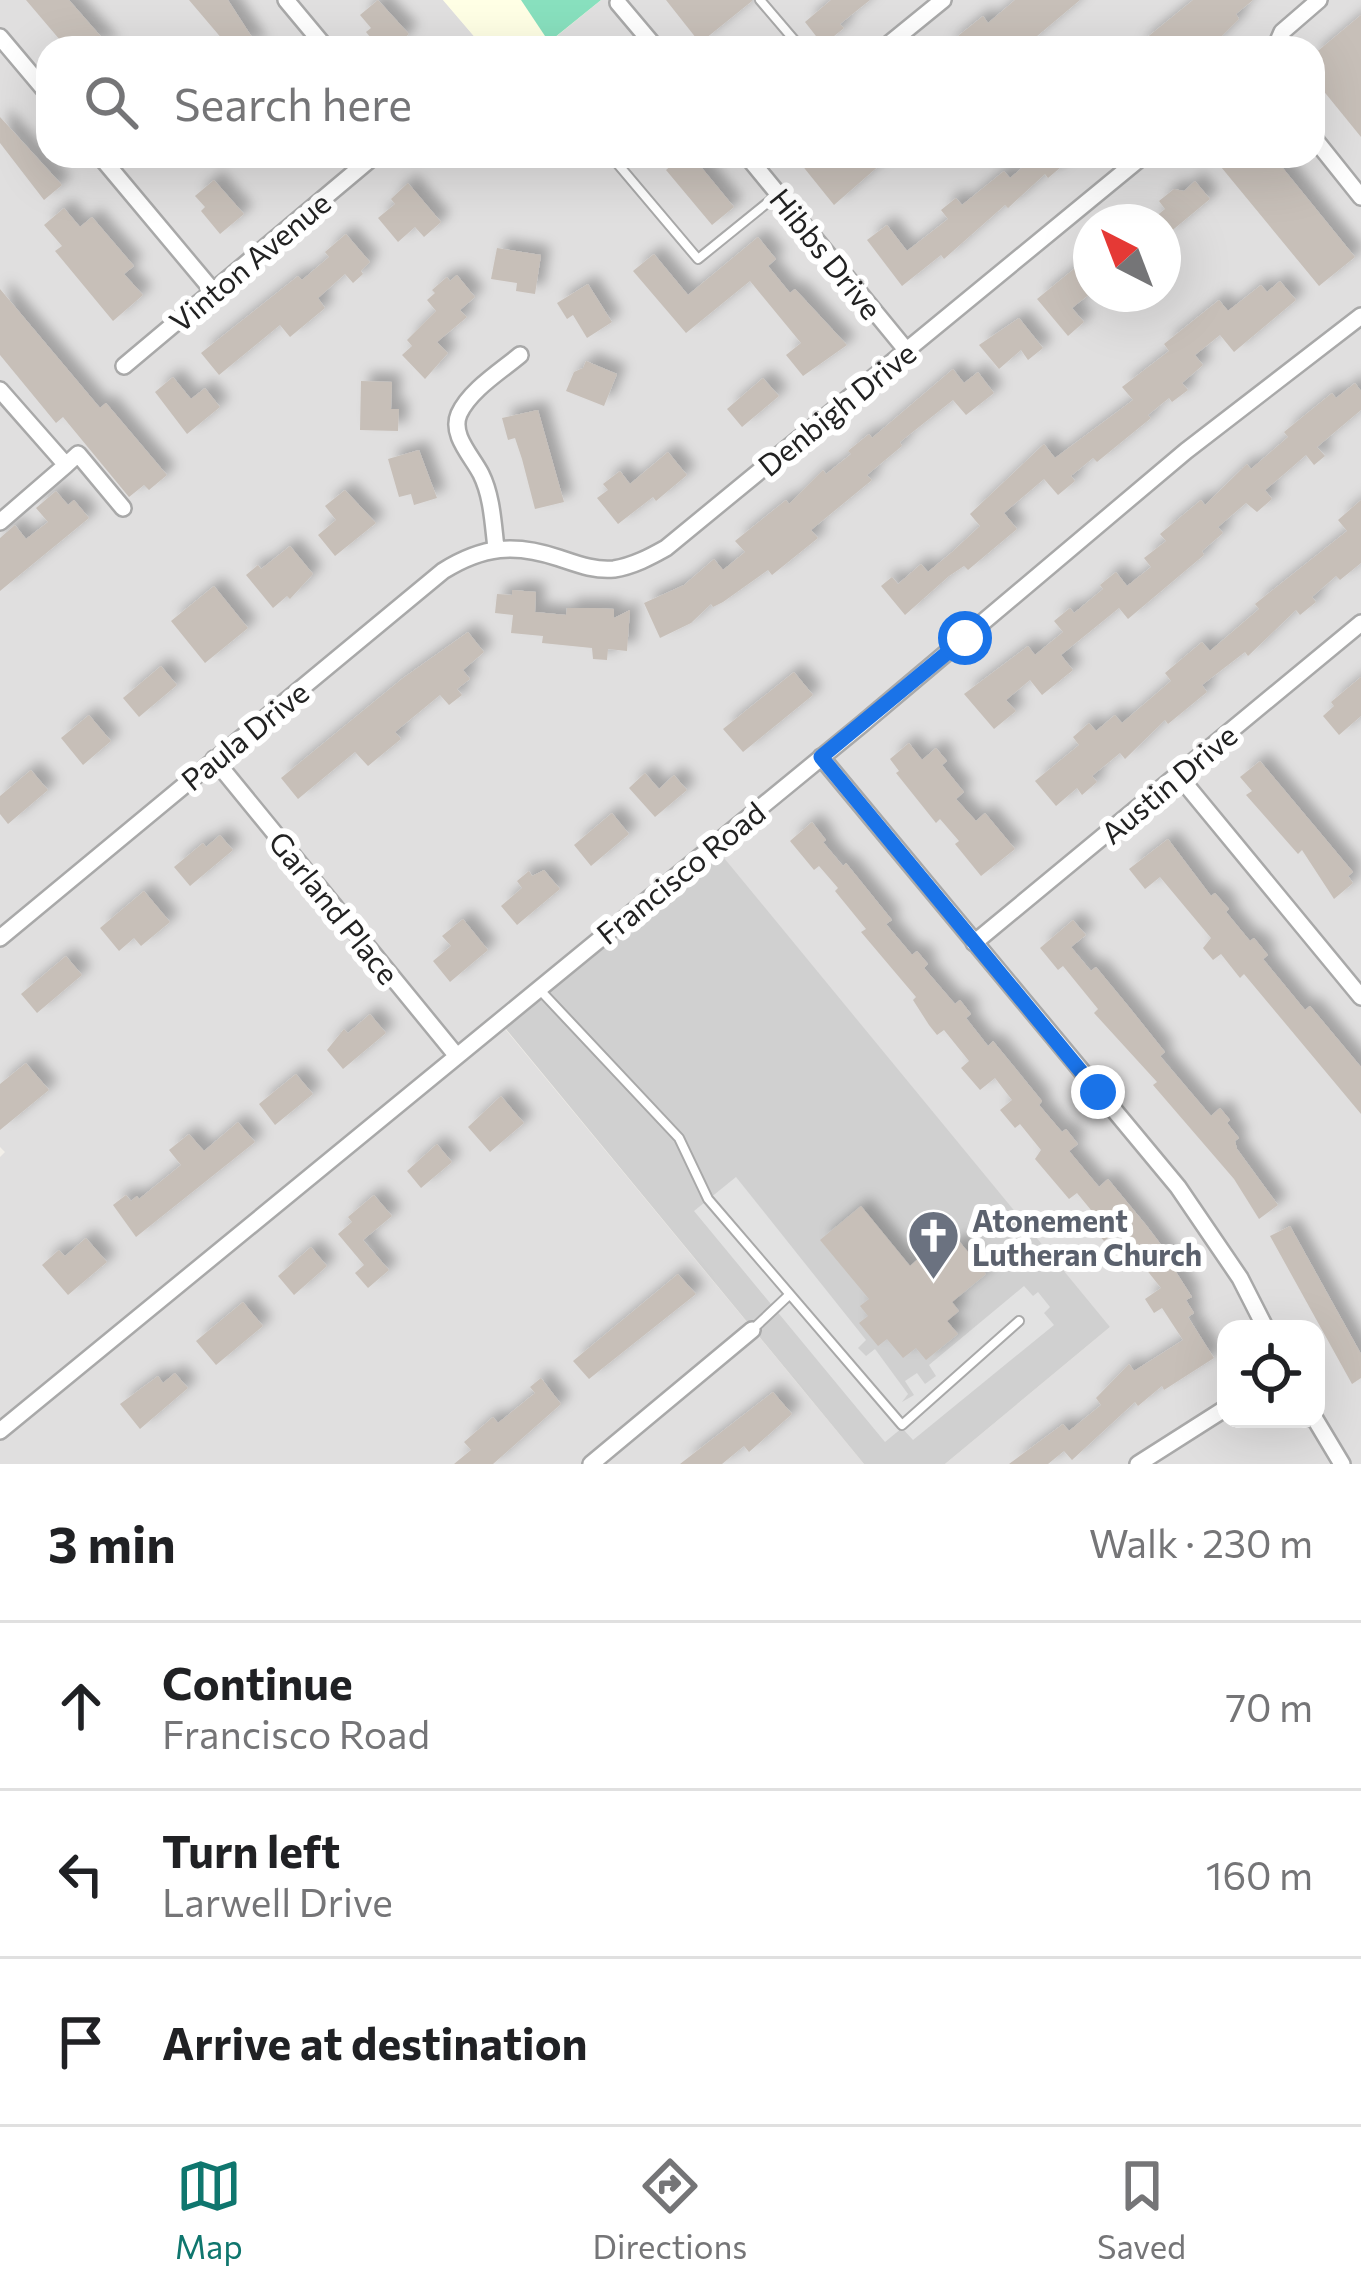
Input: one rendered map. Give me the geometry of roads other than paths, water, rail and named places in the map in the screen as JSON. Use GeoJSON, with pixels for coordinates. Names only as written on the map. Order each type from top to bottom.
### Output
{"type":"FeatureCollection","features":[{"type":"Feature","properties":{"kind":"street"},"geometry":{"type":"LineString","coordinates":[[286,0],[316,36]]}},
{"type":"Feature","properties":{"kind":"street"},"geometry":{"type":"LineString","coordinates":[[899,36],[943,0]]}},
{"type":"Feature","properties":{"kind":"street"},"geometry":{"type":"LineString","coordinates":[[1280,36],[1319,0]]}},
{"type":"Feature","properties":{"kind":"street"},"geometry":{"type":"LineString","coordinates":[[620,1],[645,36]]}},
{"type":"Feature","properties":{"kind":"street"},"geometry":{"type":"LineString","coordinates":[[0,37],[36,80]]}},
{"type":"Feature","properties":{"kind":"street"},"geometry":{"type":"LineString","coordinates":[[1325,151],[1361,196]]}},
{"type":"Feature","properties":{"kind":"street"},"geometry":{"type":"LineString","coordinates":[[110,168],[212,292]]}},
{"type":"Feature","properties":{"kind":"street","name":"Vinton Avenue"},"geometry":{"type":"LineString","coordinates":[[124,365],[360,168]]}},
{"type":"Feature","properties":{"kind":"street","name":"Hibbs Drive"},"geometry":{"type":"LineString","coordinates":[[758,168],[907,351]]}},
{"type":"Feature","properties":{"kind":"street","name":"Denbigh Drive"},"geometry":{"type":"LineString","coordinates":[[496,548],[519,546],[583,566],[610,569],[666,548],[1128,168]]}},
{"type":"Feature","properties":{"kind":"street","name":"Francisco Road"},"geometry":{"type":"LineString","coordinates":[[0,1431],[1186,451],[1361,316]]}},
{"type":"Feature","properties":{"kind":"street"},"geometry":{"type":"LineString","coordinates":[[496,548],[490,497],[457,423],[472,395],[520,355]]}},
{"type":"Feature","properties":{"kind":"street"},"geometry":{"type":"LineString","coordinates":[[0,390],[66,465]]}},
{"type":"Feature","properties":{"kind":"street"},"geometry":{"type":"LineString","coordinates":[[0,522],[78,454],[123,508]]}},
{"type":"Feature","properties":{"kind":"street","name":"Paula Drive"},"geometry":{"type":"LineString","coordinates":[[0,938],[443,571],[468,555],[496,548]]}},
{"type":"Feature","properties":{"kind":"street","name":"Austin Drive"},"geometry":{"type":"LineString","coordinates":[[974,943],[1361,623]]}},
{"type":"Feature","properties":{"kind":"street"},"geometry":{"type":"LineString","coordinates":[[821,757],[1178,1187],[1240,1278],[1261,1320]]}},
{"type":"Feature","properties":{"kind":"street","name":"Garland Place"},"geometry":{"type":"LineString","coordinates":[[214,759],[456,1055]]}},
{"type":"Feature","properties":{"kind":"street"},"geometry":{"type":"LineString","coordinates":[[1178,775],[1361,997]]}},
{"type":"Feature","properties":{"kind":"street"},"geometry":{"type":"LineString","coordinates":[[591,1464],[752,1330]]}},
{"type":"Feature","properties":{"kind":"street"},"geometry":{"type":"LineString","coordinates":[[1138,1464],[1217,1413]]}},
{"type":"Feature","properties":{"kind":"street"},"geometry":{"type":"LineString","coordinates":[[1320,1428],[1342,1464]]}},
{"type":"Feature","properties":{"kind":"lane"},"geometry":{"type":"LineString","coordinates":[[760,0],[791,36]]}},
{"type":"Feature","properties":{"kind":"lane"},"geometry":{"type":"LineString","coordinates":[[621,168],[698,259],[778,194]]}},
{"type":"Feature","properties":{"kind":"lane"},"geometry":{"type":"LineString","coordinates":[[538,987],[679,1138],[707,1199],[902,1425],[1019,1322]]}},
{"type":"Feature","properties":{"kind":"lane"},"geometry":{"type":"LineString","coordinates":[[752,1330],[788,1296]]}},
{"type":"Feature","properties":{"kind":"place","name":"Atonement Lutheran Church"},"geometry":{"type":"Point","coordinates":[933,1282]}}]}
